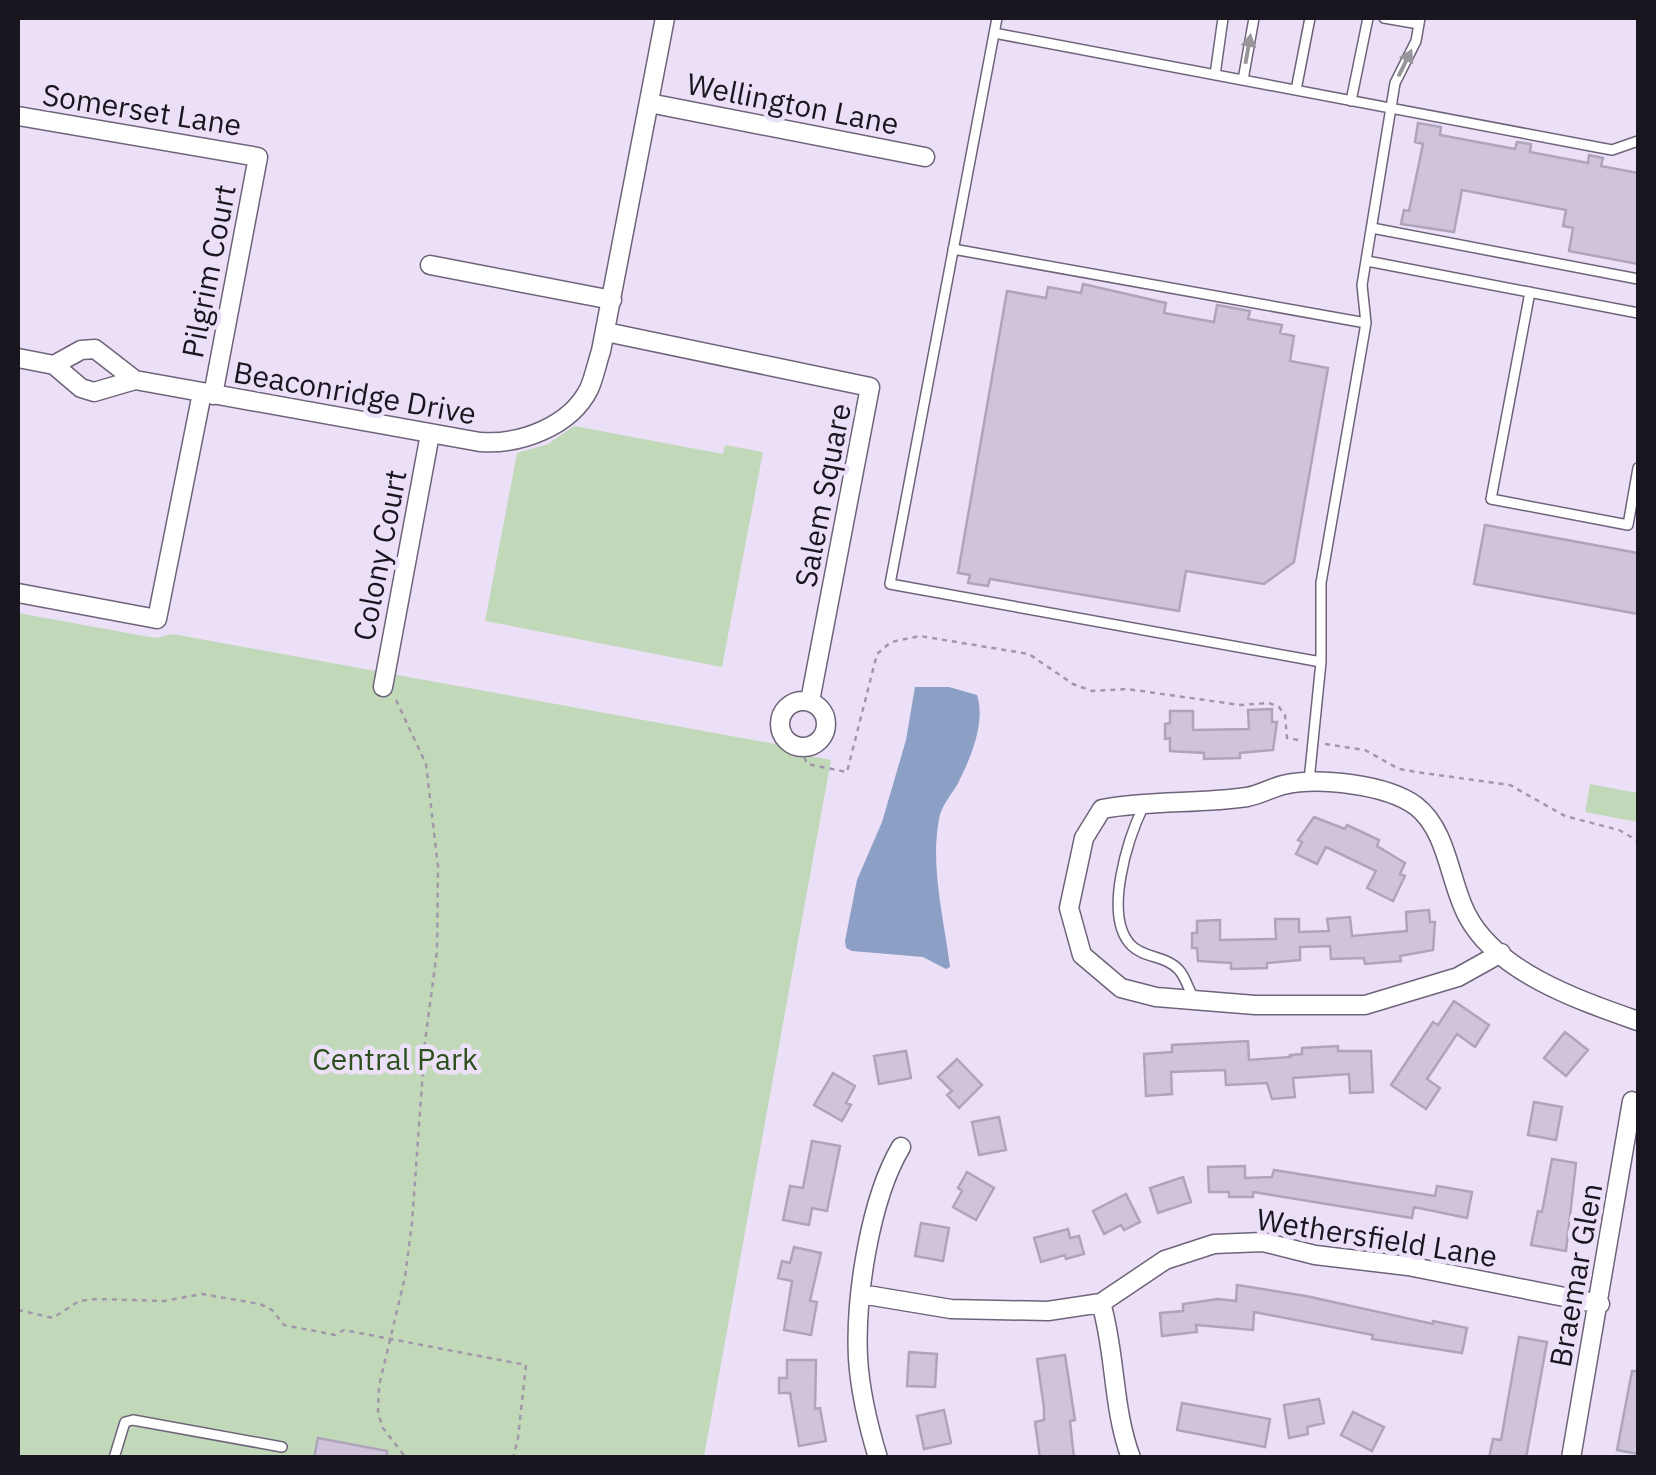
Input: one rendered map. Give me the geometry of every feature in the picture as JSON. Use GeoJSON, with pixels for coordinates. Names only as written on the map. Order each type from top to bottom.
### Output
{"type":"FeatureCollection","features":[{"type":"Feature","properties":{"kind":"street","name":"Beaconridge Drive"},"geometry":{"type":"LineString","coordinates":[[54,365],[82,350],[95,349],[135,380],[207,394],[500,444],[540,434],[578,404],[588,389],[606,332],[665,18]]}},
{"type":"Feature","properties":{"kind":"street","name":"Wellington Lane"},"geometry":{"type":"LineString","coordinates":[[649,103],[925,158]]}},
{"type":"Feature","properties":{"kind":"street","name":"Somerset Lane"},"geometry":{"type":"LineString","coordinates":[[18,116],[258,157]]}},
{"type":"Feature","properties":{"kind":"street","name":"Pilgrim Court"},"geometry":{"type":"LineString","coordinates":[[18,592],[157,619],[258,157]]}},
{"type":"Feature","properties":{"kind":"street"},"geometry":{"type":"LineString","coordinates":[[430,265],[612,300]]}},
{"type":"Feature","properties":{"kind":"street","name":"Salem Square"},"geometry":{"type":"LineString","coordinates":[[606,332],[870,387],[810,701],[824,714],[825,733],[820,741],[801,748]]}},
{"type":"Feature","properties":{"kind":"street","name":"Beaconridge Drive"},"geometry":{"type":"LineString","coordinates":[[18,358],[54,365],[85,390],[135,380]]}},
{"type":"Feature","properties":{"kind":"street","name":"Colony Court"},"geometry":{"type":"LineString","coordinates":[[388,692],[430,434]]}},
{"type":"Feature","properties":{"kind":"street"},"geometry":{"type":"LineString","coordinates":[[801,748],[783,736],[782,714],[798,701],[810,701]]}},
{"type":"Feature","properties":{"kind":"street"},"geometry":{"type":"LineString","coordinates":[[1501,953],[1458,978],[1365,1006],[1318,1008],[1156,997],[1121,988],[1082,954],[1070,908],[1084,838],[1102,809],[1249,796],[1309,781],[1386,792],[1405,799],[1425,815],[1441,842],[1468,917],[1501,953],[1543,984],[1638,1022]]}},
{"type":"Feature","properties":{"kind":"street","name":"Braemar Glen"},"geometry":{"type":"LineString","coordinates":[[1571,1458],[1632,1102]]}},
{"type":"Feature","properties":{"kind":"street"},"geometry":{"type":"LineString","coordinates":[[878,1458],[866,1421],[858,1358],[861,1294],[879,1192],[901,1147]]}},
{"type":"Feature","properties":{"kind":"street","name":"Wethersfield Lane"},"geometry":{"type":"LineString","coordinates":[[861,1294],[952,1309],[1048,1311],[1100,1302],[1165,1260],[1214,1244],[1263,1242],[1315,1255],[1408,1266],[1600,1304]]}},
{"type":"Feature","properties":{"kind":"street"},"geometry":{"type":"LineString","coordinates":[[1100,1302],[1111,1341],[1119,1417],[1131,1458]]}},
{"type":"Feature","properties":{"kind":"lane"},"geometry":{"type":"LineString","coordinates":[[996,18],[890,584],[1321,662]]}},
{"type":"Feature","properties":{"kind":"lane"},"geometry":{"type":"LineString","coordinates":[[1215,75],[1223,18]]}},
{"type":"Feature","properties":{"kind":"lane"},"geometry":{"type":"LineString","coordinates":[[1242,80],[1254,18]]}},
{"type":"Feature","properties":{"kind":"lane"},"geometry":{"type":"LineString","coordinates":[[1296,90],[1310,18]]}},
{"type":"Feature","properties":{"kind":"lane"},"geometry":{"type":"LineString","coordinates":[[1351,101],[1368,18]]}},
{"type":"Feature","properties":{"kind":"lane"},"geometry":{"type":"LineString","coordinates":[[1309,781],[1321,662],[1321,583],[1366,323],[1362,285],[1396,83],[1416,42],[1420,20],[1384,18]]}},
{"type":"Feature","properties":{"kind":"lane"},"geometry":{"type":"LineString","coordinates":[[994,33],[1612,150],[1638,141]]}},
{"type":"Feature","properties":{"kind":"lane"},"geometry":{"type":"LineString","coordinates":[[1372,228],[1638,280]]}},
{"type":"Feature","properties":{"kind":"lane"},"geometry":{"type":"LineString","coordinates":[[953,248],[1366,323]]}},
{"type":"Feature","properties":{"kind":"lane"},"geometry":{"type":"LineString","coordinates":[[1366,262],[1638,313]]}},
{"type":"Feature","properties":{"kind":"lane"},"geometry":{"type":"LineString","coordinates":[[1530,292],[1491,499],[1628,525],[1638,468]]}},
{"type":"Feature","properties":{"kind":"lane"},"geometry":{"type":"LineString","coordinates":[[1145,803],[1133,828],[1123,871],[1118,904],[1120,931],[1134,949],[1179,969],[1195,1000]]}},
{"type":"Feature","properties":{"kind":"lane"},"geometry":{"type":"LineString","coordinates":[[114,1458],[119,1433],[125,1422],[133,1420],[282,1447]]}},
{"type":"Feature","properties":{"kind":"path"},"geometry":{"type":"LineString","coordinates":[[801,748],[807,764],[848,772],[877,654],[891,642],[920,636],[1029,654],[1072,684],[1092,691],[1127,689],[1225,703],[1270,704],[1279,707],[1284,715],[1287,738],[1366,750],[1399,769],[1510,785],[1564,816],[1619,830],[1638,842]]}},
{"type":"Feature","properties":{"kind":"path"},"geometry":{"type":"LineString","coordinates":[[388,692],[426,764],[438,866],[436,951],[412,1223],[405,1277],[379,1386],[378,1413],[383,1428],[406,1458]]}},
{"type":"Feature","properties":{"kind":"path"},"geometry":{"type":"LineString","coordinates":[[18,1310],[53,1318],[78,1301],[164,1301],[202,1294],[260,1304],[272,1310],[284,1326],[336,1335],[344,1330],[526,1365],[513,1458]]}},
{"type":"Feature","properties":{"kind":"green space"},"geometry":{"type":"Polygon","coordinates":[[[574,426],[723,454],[725,445],[763,452],[722,667],[485,621],[517,453],[548,444],[574,426]]]}},
{"type":"Feature","properties":{"kind":"green space","name":"Central Park"},"geometry":{"type":"Polygon","coordinates":[[[18,613],[155,638],[173,634],[781,745],[787,751],[831,760],[704,1457],[18,1457],[18,613]]]}},
{"type":"Feature","properties":{"kind":"green space"},"geometry":{"type":"Polygon","coordinates":[[[1590,784],[1638,793],[1638,822],[1585,812],[1590,784]]]}},
{"type":"Feature","properties":{"kind":"water"},"geometry":{"type":"Polygon","coordinates":[[[915,687],[949,687],[977,695],[979,706],[975,741],[939,819],[937,874],[950,967],[946,969],[923,957],[852,951],[846,948],[845,941],[857,880],[882,822],[906,740],[915,687]]]}},
{"type":"Feature","properties":{"kind":"building"},"geometry":{"type":"Polygon","coordinates":[[[1418,123],[1441,127],[1440,135],[1515,149],[1517,142],[1531,144],[1530,152],[1588,163],[1589,155],[1603,158],[1601,166],[1638,173],[1638,264],[1569,251],[1573,228],[1563,226],[1566,210],[1462,190],[1454,232],[1401,224],[1404,210],[1409,211],[1423,144],[1415,142],[1418,123]]]}},
{"type":"Feature","properties":{"kind":"building"},"geometry":{"type":"Polygon","coordinates":[[[1083,284],[1166,303],[1164,313],[1214,322],[1217,305],[1250,311],[1248,319],[1282,325],[1280,333],[1294,336],[1290,361],[1328,368],[1294,562],[1264,584],[1186,571],[1179,611],[990,579],[988,586],[968,583],[970,575],[958,573],[1007,291],[1046,298],[1048,287],[1081,293],[1083,284]]]}},
{"type":"Feature","properties":{"kind":"building"},"geometry":{"type":"Polygon","coordinates":[[[1485,525],[1638,553],[1638,614],[1474,584],[1485,525]]]}},
{"type":"Feature","properties":{"kind":"building"},"geometry":{"type":"Polygon","coordinates":[[[1272,709],[1272,722],[1277,722],[1273,750],[1240,753],[1240,758],[1204,759],[1204,753],[1170,751],[1170,738],[1165,739],[1170,711],[1193,711],[1193,730],[1249,729],[1248,710],[1272,709]]]}},
{"type":"Feature","properties":{"kind":"building"},"geometry":{"type":"Polygon","coordinates":[[[1314,817],[1345,829],[1347,825],[1379,840],[1377,846],[1405,863],[1400,874],[1405,876],[1393,901],[1367,888],[1376,871],[1326,847],[1317,864],[1296,854],[1302,842],[1298,840],[1314,817]]]}},
{"type":"Feature","properties":{"kind":"building"},"geometry":{"type":"Polygon","coordinates":[[[1429,910],[1430,922],[1435,922],[1433,950],[1400,956],[1401,961],[1365,964],[1364,958],[1331,959],[1330,946],[1300,947],[1300,960],[1267,963],[1267,968],[1231,969],[1231,963],[1198,961],[1197,948],[1192,948],[1197,921],[1220,920],[1220,940],[1276,939],[1275,919],[1299,919],[1299,932],[1329,931],[1327,919],[1350,917],[1352,936],[1407,931],[1406,912],[1429,910]]]}},
{"type":"Feature","properties":{"kind":"building"},"geometry":{"type":"Polygon","coordinates":[[[1454,1001],[1489,1025],[1475,1047],[1457,1034],[1427,1079],[1440,1088],[1426,1109],[1391,1085],[1433,1022],[1438,1025],[1454,1001]]]}},
{"type":"Feature","properties":{"kind":"building"},"geometry":{"type":"Polygon","coordinates":[[[1565,1032],[1588,1050],[1566,1076],[1544,1058],[1565,1032]]]}},
{"type":"Feature","properties":{"kind":"building"},"geometry":{"type":"Polygon","coordinates":[[[1248,1041],[1249,1060],[1291,1057],[1302,1054],[1302,1048],[1338,1046],[1338,1051],[1371,1051],[1373,1092],[1350,1093],[1349,1074],[1293,1078],[1295,1097],[1272,1099],[1267,1083],[1226,1085],[1225,1070],[1171,1072],[1172,1094],[1146,1096],[1144,1054],[1172,1052],[1172,1045],[1248,1041]]]}},
{"type":"Feature","properties":{"kind":"building"},"geometry":{"type":"Polygon","coordinates":[[[906,1051],[911,1078],[879,1084],[874,1056],[906,1051]]]}},
{"type":"Feature","properties":{"kind":"building"},"geometry":{"type":"Polygon","coordinates":[[[957,1059],[982,1085],[959,1108],[947,1095],[952,1091],[938,1077],[957,1059]]]}},
{"type":"Feature","properties":{"kind":"building"},"geometry":{"type":"Polygon","coordinates":[[[833,1073],[855,1086],[842,1121],[814,1105],[833,1073]]]}},
{"type":"Feature","properties":{"kind":"building"},"geometry":{"type":"Polygon","coordinates":[[[1534,1102],[1562,1107],[1556,1140],[1528,1135],[1534,1102]]]}},
{"type":"Feature","properties":{"kind":"building"},"geometry":{"type":"Polygon","coordinates":[[[999,1117],[1006,1150],[979,1155],[972,1122],[999,1117]]]}},
{"type":"Feature","properties":{"kind":"building"},"geometry":{"type":"Polygon","coordinates":[[[812,1141],[840,1146],[827,1211],[812,1208],[809,1225],[783,1220],[790,1186],[803,1188],[812,1141]]]}},
{"type":"Feature","properties":{"kind":"building"},"geometry":{"type":"Polygon","coordinates":[[[1552,1159],[1576,1163],[1566,1251],[1531,1245],[1552,1159]]]}},
{"type":"Feature","properties":{"kind":"building"},"geometry":{"type":"Polygon","coordinates":[[[1245,1166],[1245,1178],[1272,1177],[1274,1170],[1435,1196],[1437,1186],[1472,1192],[1467,1218],[1414,1207],[1412,1218],[1253,1192],[1253,1197],[1229,1197],[1229,1192],[1209,1192],[1208,1167],[1245,1166]]]}},
{"type":"Feature","properties":{"kind":"building"},"geometry":{"type":"Polygon","coordinates":[[[967,1172],[994,1188],[976,1220],[953,1207],[967,1172]]]}},
{"type":"Feature","properties":{"kind":"building"},"geometry":{"type":"Polygon","coordinates":[[[1183,1177],[1191,1202],[1158,1213],[1150,1188],[1183,1177]]]}},
{"type":"Feature","properties":{"kind":"building"},"geometry":{"type":"Polygon","coordinates":[[[1126,1194],[1140,1222],[1124,1230],[1121,1225],[1104,1234],[1093,1211],[1126,1194]]]}},
{"type":"Feature","properties":{"kind":"building"},"geometry":{"type":"Polygon","coordinates":[[[921,1223],[949,1228],[943,1261],[915,1256],[921,1223]]]}},
{"type":"Feature","properties":{"kind":"building"},"geometry":{"type":"Polygon","coordinates":[[[1068,1229],[1070,1238],[1079,1236],[1084,1254],[1041,1262],[1034,1238],[1068,1229]]]}},
{"type":"Feature","properties":{"kind":"building"},"geometry":{"type":"Polygon","coordinates":[[[794,1247],[821,1253],[810,1301],[817,1302],[811,1335],[784,1330],[792,1281],[778,1278],[782,1261],[790,1263],[794,1247]]]}},
{"type":"Feature","properties":{"kind":"building"},"geometry":{"type":"Polygon","coordinates":[[[1237,1285],[1467,1328],[1462,1353],[1372,1339],[1373,1335],[1254,1312],[1253,1330],[1196,1325],[1197,1332],[1162,1336],[1160,1313],[1183,1311],[1183,1304],[1218,1299],[1236,1301],[1237,1285]]]}},
{"type":"Feature","properties":{"kind":"building"},"geometry":{"type":"Polygon","coordinates":[[[1519,1337],[1547,1342],[1526,1458],[1489,1458],[1493,1439],[1501,1440],[1519,1337]]]}},
{"type":"Feature","properties":{"kind":"building"},"geometry":{"type":"Polygon","coordinates":[[[909,1352],[937,1354],[935,1387],[907,1386],[909,1352]]]}},
{"type":"Feature","properties":{"kind":"building"},"geometry":{"type":"Polygon","coordinates":[[[1065,1355],[1075,1420],[1070,1421],[1074,1458],[1040,1458],[1035,1422],[1044,1420],[1044,1408],[1037,1359],[1065,1355]]]}},
{"type":"Feature","properties":{"kind":"building"},"geometry":{"type":"Polygon","coordinates":[[[787,1360],[816,1360],[815,1409],[820,1408],[826,1441],[799,1446],[790,1393],[779,1393],[779,1378],[787,1378],[787,1360]]]}},
{"type":"Feature","properties":{"kind":"building"},"geometry":{"type":"Polygon","coordinates":[[[1632,1371],[1638,1371],[1638,1454],[1617,1450],[1632,1371]]]}},
{"type":"Feature","properties":{"kind":"building"},"geometry":{"type":"Polygon","coordinates":[[[1319,1399],[1324,1423],[1307,1427],[1308,1434],[1289,1438],[1284,1405],[1319,1399]]]}},
{"type":"Feature","properties":{"kind":"building"},"geometry":{"type":"Polygon","coordinates":[[[1182,1403],[1270,1419],[1265,1447],[1177,1430],[1182,1403]]]}},
{"type":"Feature","properties":{"kind":"building"},"geometry":{"type":"Polygon","coordinates":[[[944,1410],[951,1443],[924,1449],[917,1416],[944,1410]]]}},
{"type":"Feature","properties":{"kind":"building"},"geometry":{"type":"Polygon","coordinates":[[[1353,1412],[1384,1427],[1372,1451],[1341,1435],[1353,1412]]]}},
{"type":"Feature","properties":{"kind":"building"},"geometry":{"type":"Polygon","coordinates":[[[318,1438],[387,1451],[387,1458],[314,1458],[318,1438]]]}}]}
